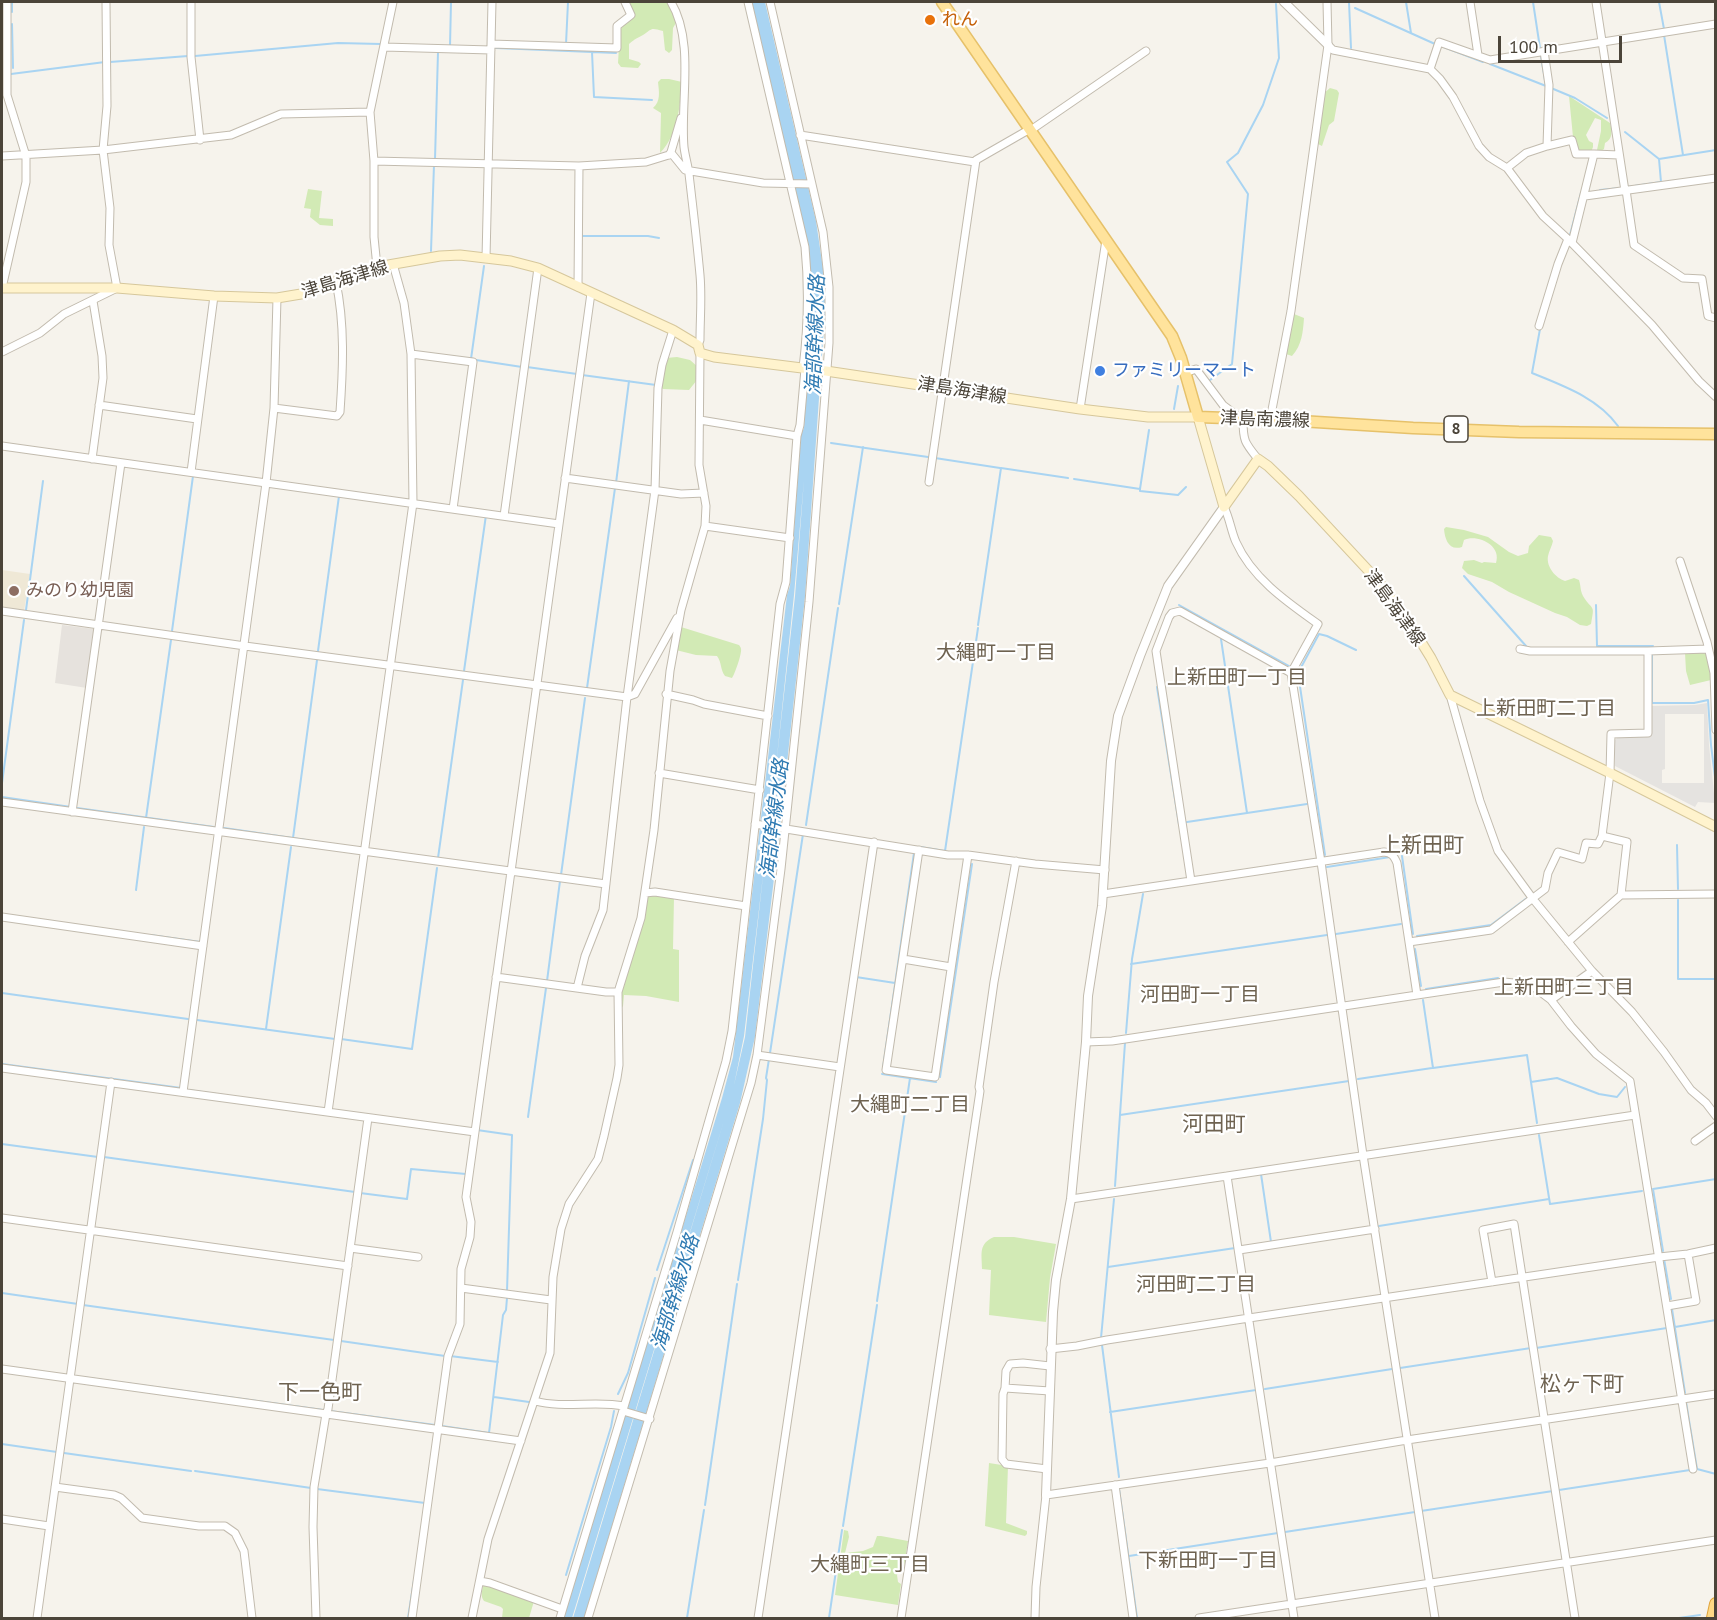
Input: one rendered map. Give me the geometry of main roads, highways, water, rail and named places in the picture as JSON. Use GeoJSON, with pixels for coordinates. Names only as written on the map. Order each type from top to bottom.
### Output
{"type":"FeatureCollection","features":[{"type":"Feature","properties":{"kind":"highway"},"geometry":{"type":"LineString","coordinates":[[1713,1618],[1716,1604]]}},
{"type":"Feature","properties":{"kind":"main road","name":"津島南濃線"},"geometry":{"type":"LineString","coordinates":[[942,2],[1172,336],[1198,417],[1519,432],[1716,434]]}},
{"type":"Feature","properties":{"kind":"main road","name":"津島海津線"},"geometry":{"type":"LineString","coordinates":[[2,288],[117,288],[214,296],[277,298],[294,296],[377,267],[440,256],[460,255],[512,261],[538,268],[673,330],[714,357],[1080,409],[1148,417],[1198,417],[1224,507],[1258,459],[1268,465],[1378,582],[1410,624],[1450,694],[1716,827]]}},
{"type":"Feature","properties":{"kind":"water","name":"海部幹線水路"},"geometry":{"type":"Polygon","coordinates":[[[750,2],[765,2],[816,221],[825,282],[825,313],[805,597],[780,828],[755,1037],[740,1103],[584,1618],[573,1618],[726,1114],[572,1618],[563,1618],[733,1057],[787,595],[790,586],[810,339],[807,250],[750,2]],[[804,480],[794,595],[776,766],[795,596],[804,480]],[[764,867],[744,1036],[734,1085],[745,1037],[764,867]]]}},
{"type":"Feature","properties":{"kind":"waterway"},"geometry":{"type":"LineString","coordinates":[[12,2],[12,12]]}},
{"type":"Feature","properties":{"kind":"waterway"},"geometry":{"type":"LineString","coordinates":[[450,46],[451,2]]}},
{"type":"Feature","properties":{"kind":"waterway"},"geometry":{"type":"LineString","coordinates":[[566,44],[568,2]]}},
{"type":"Feature","properties":{"kind":"waterway"},"geometry":{"type":"LineString","coordinates":[[1349,2],[1351,48]]}},
{"type":"Feature","properties":{"kind":"waterway"},"geometry":{"type":"LineString","coordinates":[[1406,2],[1411,33]]}},
{"type":"Feature","properties":{"kind":"waterway"},"geometry":{"type":"LineString","coordinates":[[1533,2],[1540,48]]}},
{"type":"Feature","properties":{"kind":"waterway"},"geometry":{"type":"LineString","coordinates":[[1659,2],[1664,29]]}},
{"type":"Feature","properties":{"kind":"waterway"},"geometry":{"type":"LineString","coordinates":[[1210,380],[1232,364],[1248,194],[1227,162],[1238,153],[1263,105],[1279,58],[1276,4]]}},
{"type":"Feature","properties":{"kind":"waterway"},"geometry":{"type":"LineString","coordinates":[[1355,8],[1435,44]]}},
{"type":"Feature","properties":{"kind":"waterway"},"geometry":{"type":"LineString","coordinates":[[12,24],[13,68]]}},
{"type":"Feature","properties":{"kind":"waterway"},"geometry":{"type":"LineString","coordinates":[[1664,35],[1683,155]]}},
{"type":"Feature","properties":{"kind":"waterway"},"geometry":{"type":"LineString","coordinates":[[195,56],[338,43],[381,44]]}},
{"type":"Feature","properties":{"kind":"waterway"},"geometry":{"type":"LineString","coordinates":[[1441,46],[1483,62]]}},
{"type":"Feature","properties":{"kind":"waterway"},"geometry":{"type":"LineString","coordinates":[[496,48],[616,53]]}},
{"type":"Feature","properties":{"kind":"waterway"},"geometry":{"type":"LineString","coordinates":[[435,159],[438,52]]}},
{"type":"Feature","properties":{"kind":"waterway"},"geometry":{"type":"LineString","coordinates":[[592,52],[594,97],[652,100]]}},
{"type":"Feature","properties":{"kind":"waterway"},"geometry":{"type":"LineString","coordinates":[[110,62],[188,56]]}},
{"type":"Feature","properties":{"kind":"waterway"},"geometry":{"type":"LineString","coordinates":[[1490,64],[1546,86],[1541,56]]}},
{"type":"Feature","properties":{"kind":"waterway"},"geometry":{"type":"LineString","coordinates":[[11,74],[105,62]]}},
{"type":"Feature","properties":{"kind":"waterway"},"geometry":{"type":"LineString","coordinates":[[1551,88],[1575,98],[1607,118]]}},
{"type":"Feature","properties":{"kind":"waterway"},"geometry":{"type":"LineString","coordinates":[[1625,132],[1659,159],[1716,150]]}},
{"type":"Feature","properties":{"kind":"waterway"},"geometry":{"type":"LineString","coordinates":[[1628,187],[1661,182],[1659,159]]}},
{"type":"Feature","properties":{"kind":"waterway"},"geometry":{"type":"LineString","coordinates":[[431,251],[434,165]]}},
{"type":"Feature","properties":{"kind":"waterway"},"geometry":{"type":"LineString","coordinates":[[1600,190],[1621,188]]}},
{"type":"Feature","properties":{"kind":"waterway"},"geometry":{"type":"LineString","coordinates":[[1570,235],[1581,193]]}},
{"type":"Feature","properties":{"kind":"waterway"},"geometry":{"type":"LineString","coordinates":[[582,234],[582,236],[659,238]]}},
{"type":"Feature","properties":{"kind":"waterway"},"geometry":{"type":"LineString","coordinates":[[471,359],[484,266]]}},
{"type":"Feature","properties":{"kind":"waterway"},"geometry":{"type":"LineString","coordinates":[[1540,329],[1532,373],[1590,400],[1610,416],[1618,426]]}},
{"type":"Feature","properties":{"kind":"waterway"},"geometry":{"type":"LineString","coordinates":[[476,360],[522,367]]}},
{"type":"Feature","properties":{"kind":"waterway"},"geometry":{"type":"LineString","coordinates":[[527,367],[577,374]]}},
{"type":"Feature","properties":{"kind":"waterway"},"geometry":{"type":"LineString","coordinates":[[582,375],[656,385]]}},
{"type":"Feature","properties":{"kind":"waterway"},"geometry":{"type":"LineString","coordinates":[[616,483],[629,381]]}},
{"type":"Feature","properties":{"kind":"waterway"},"geometry":{"type":"LineString","coordinates":[[1174,409],[1178,386]]}},
{"type":"Feature","properties":{"kind":"waterway"},"geometry":{"type":"LineString","coordinates":[[1074,479],[1140,489],[1149,430]]}},
{"type":"Feature","properties":{"kind":"waterway"},"geometry":{"type":"LineString","coordinates":[[831,443],[928,457]]}},
{"type":"Feature","properties":{"kind":"waterway"},"geometry":{"type":"LineString","coordinates":[[839,604],[863,447]]}},
{"type":"Feature","properties":{"kind":"waterway"},"geometry":{"type":"LineString","coordinates":[[935,458],[1000,468]]}},
{"type":"Feature","properties":{"kind":"waterway"},"geometry":{"type":"LineString","coordinates":[[978,625],[1001,468],[1068,478]]}},
{"type":"Feature","properties":{"kind":"waterway"},"geometry":{"type":"LineString","coordinates":[[172,631],[193,476]]}},
{"type":"Feature","properties":{"kind":"waterway"},"geometry":{"type":"LineString","coordinates":[[26,610],[43,481]]}},
{"type":"Feature","properties":{"kind":"waterway"},"geometry":{"type":"LineString","coordinates":[[1140,489],[1140,491],[1178,495],[1186,487]]}},
{"type":"Feature","properties":{"kind":"waterway"},"geometry":{"type":"LineString","coordinates":[[587,688],[615,488]]}},
{"type":"Feature","properties":{"kind":"waterway"},"geometry":{"type":"LineString","coordinates":[[318,651],[339,496]]}},
{"type":"Feature","properties":{"kind":"waterway"},"geometry":{"type":"LineString","coordinates":[[464,671],[486,515]]}},
{"type":"Feature","properties":{"kind":"waterway"},"geometry":{"type":"LineString","coordinates":[[1464,576],[1526,646]]}},
{"type":"Feature","properties":{"kind":"waterway"},"geometry":{"type":"LineString","coordinates":[[1179,605],[1289,666]]}},
{"type":"Feature","properties":{"kind":"waterway"},"geometry":{"type":"LineString","coordinates":[[1596,605],[1597,646],[1653,646]]}},
{"type":"Feature","properties":{"kind":"waterway"},"geometry":{"type":"LineString","coordinates":[[806,825],[838,608]]}},
{"type":"Feature","properties":{"kind":"waterway"},"geometry":{"type":"LineString","coordinates":[[2,783],[24,620]]}},
{"type":"Feature","properties":{"kind":"waterway"},"geometry":{"type":"LineString","coordinates":[[920,847],[945,851],[978,628]]}},
{"type":"Feature","properties":{"kind":"waterway"},"geometry":{"type":"LineString","coordinates":[[1325,855],[1298,673],[1319,634],[1356,650]]}},
{"type":"Feature","properties":{"kind":"waterway"},"geometry":{"type":"LineString","coordinates":[[1221,639],[1247,813]]}},
{"type":"Feature","properties":{"kind":"waterway"},"geometry":{"type":"LineString","coordinates":[[146,818],[171,640]]}},
{"type":"Feature","properties":{"kind":"waterway"},"geometry":{"type":"LineString","coordinates":[[1652,654],[1652,703],[1694,703],[1708,700],[1716,785]]}},
{"type":"Feature","properties":{"kind":"waterway"},"geometry":{"type":"LineString","coordinates":[[293,838],[317,660]]}},
{"type":"Feature","properties":{"kind":"waterway"},"geometry":{"type":"LineString","coordinates":[[438,858],[463,680]]}},
{"type":"Feature","properties":{"kind":"waterway"},"geometry":{"type":"LineString","coordinates":[[1157,687],[1179,824]]}},
{"type":"Feature","properties":{"kind":"waterway"},"geometry":{"type":"LineString","coordinates":[[559,875],[561,875],[585,698]]}},
{"type":"Feature","properties":{"kind":"waterway"},"geometry":{"type":"LineString","coordinates":[[2,797],[71,807]]}},
{"type":"Feature","properties":{"kind":"waterway"},"geometry":{"type":"LineString","coordinates":[[1187,822],[1307,804]]}},
{"type":"Feature","properties":{"kind":"waterway"},"geometry":{"type":"LineString","coordinates":[[77,808],[214,827]]}},
{"type":"Feature","properties":{"kind":"waterway"},"geometry":{"type":"LineString","coordinates":[[136,890],[144,827]]}},
{"type":"Feature","properties":{"kind":"waterway"},"geometry":{"type":"LineString","coordinates":[[224,828],[306,840]]}},
{"type":"Feature","properties":{"kind":"waterway"},"geometry":{"type":"LineString","coordinates":[[770,1053],[803,834]]}},
{"type":"Feature","properties":{"kind":"waterway"},"geometry":{"type":"LineString","coordinates":[[1677,845],[1678,889]]}},
{"type":"Feature","properties":{"kind":"waterway"},"geometry":{"type":"LineString","coordinates":[[266,1029],[291,847]]}},
{"type":"Feature","properties":{"kind":"waterway"},"geometry":{"type":"LineString","coordinates":[[883,1068],[914,853]]}},
{"type":"Feature","properties":{"kind":"waterway"},"geometry":{"type":"LineString","coordinates":[[1402,856],[1413,934]]}},
{"type":"Feature","properties":{"kind":"waterway"},"geometry":{"type":"LineString","coordinates":[[1327,867],[1390,857]]}},
{"type":"Feature","properties":{"kind":"waterway"},"geometry":{"type":"LineString","coordinates":[[940,1077],[972,864]]}},
{"type":"Feature","properties":{"kind":"waterway"},"geometry":{"type":"LineString","coordinates":[[341,1039],[412,1049],[437,868]]}},
{"type":"Feature","properties":{"kind":"waterway"},"geometry":{"type":"LineString","coordinates":[[547,981],[560,881]]}},
{"type":"Feature","properties":{"kind":"waterway"},"geometry":{"type":"LineString","coordinates":[[1126,1033],[1132,959],[1143,894]]}},
{"type":"Feature","properties":{"kind":"waterway"},"geometry":{"type":"LineString","coordinates":[[1417,936],[1491,925],[1527,898]]}},
{"type":"Feature","properties":{"kind":"waterway"},"geometry":{"type":"LineString","coordinates":[[1678,900],[1678,979],[1716,979]]}},
{"type":"Feature","properties":{"kind":"waterway"},"geometry":{"type":"LineString","coordinates":[[1336,934],[1401,924]]}},
{"type":"Feature","properties":{"kind":"waterway"},"geometry":{"type":"LineString","coordinates":[[150,935],[200,942]]}},
{"type":"Feature","properties":{"kind":"waterway"},"geometry":{"type":"LineString","coordinates":[[1131,964],[1327,935]]}},
{"type":"Feature","properties":{"kind":"waterway"},"geometry":{"type":"LineString","coordinates":[[1415,949],[1421,986]]}},
{"type":"Feature","properties":{"kind":"waterway"},"geometry":{"type":"LineString","coordinates":[[856,977],[895,983]]}},
{"type":"Feature","properties":{"kind":"waterway"},"geometry":{"type":"LineString","coordinates":[[1426,989],[1498,978]]}},
{"type":"Feature","properties":{"kind":"waterway"},"geometry":{"type":"LineString","coordinates":[[528,1117],[546,988]]}},
{"type":"Feature","properties":{"kind":"waterway"},"geometry":{"type":"LineString","coordinates":[[2,993],[188,1019]]}},
{"type":"Feature","properties":{"kind":"waterway"},"geometry":{"type":"LineString","coordinates":[[1423,1000],[1433,1068],[1527,1055],[1537,1123]]}},
{"type":"Feature","properties":{"kind":"waterway"},"geometry":{"type":"LineString","coordinates":[[197,1020],[335,1039]]}},
{"type":"Feature","properties":{"kind":"waterway"},"geometry":{"type":"LineString","coordinates":[[1115,1186],[1125,1043]]}},
{"type":"Feature","properties":{"kind":"waterway"},"geometry":{"type":"LineString","coordinates":[[738,1280],[763,1119],[769,1059]]}},
{"type":"Feature","properties":{"kind":"waterway"},"geometry":{"type":"LineString","coordinates":[[2,1064],[181,1088]]}},
{"type":"Feature","properties":{"kind":"waterway"},"geometry":{"type":"LineString","coordinates":[[1358,1079],[1432,1068]]}},
{"type":"Feature","properties":{"kind":"waterway"},"geometry":{"type":"LineString","coordinates":[[882,1074],[936,1082]]}},
{"type":"Feature","properties":{"kind":"waterway"},"geometry":{"type":"LineString","coordinates":[[877,1301],[910,1078]]}},
{"type":"Feature","properties":{"kind":"waterway"},"geometry":{"type":"LineString","coordinates":[[1531,1082],[1557,1078],[1599,1094],[1617,1097],[1625,1087]]}},
{"type":"Feature","properties":{"kind":"waterway"},"geometry":{"type":"LineString","coordinates":[[1120,1115],[1349,1081]]}},
{"type":"Feature","properties":{"kind":"waterway"},"geometry":{"type":"LineString","coordinates":[[188,1090],[223,1095]]}},
{"type":"Feature","properties":{"kind":"waterway"},"geometry":{"type":"LineString","coordinates":[[477,1130],[512,1135],[507,1291]]}},
{"type":"Feature","properties":{"kind":"waterway"},"geometry":{"type":"LineString","coordinates":[[1539,1135],[1550,1204],[1642,1191]]}},
{"type":"Feature","properties":{"kind":"waterway"},"geometry":{"type":"LineString","coordinates":[[2,1144],[98,1157]]}},
{"type":"Feature","properties":{"kind":"waterway"},"geometry":{"type":"LineString","coordinates":[[104,1157],[355,1192]]}},
{"type":"Feature","properties":{"kind":"waterway"},"geometry":{"type":"LineString","coordinates":[[657,1270],[693,1160]]}},
{"type":"Feature","properties":{"kind":"waterway"},"geometry":{"type":"LineString","coordinates":[[360,1193],[407,1199],[411,1169],[466,1174]]}},
{"type":"Feature","properties":{"kind":"waterway"},"geometry":{"type":"LineString","coordinates":[[1261,1174],[1271,1242]]}},
{"type":"Feature","properties":{"kind":"waterway"},"geometry":{"type":"LineString","coordinates":[[1663,1251],[1653,1189],[1716,1179]]}},
{"type":"Feature","properties":{"kind":"waterway"},"geometry":{"type":"LineString","coordinates":[[1101,1338],[1114,1199]]}},
{"type":"Feature","properties":{"kind":"waterway"},"geometry":{"type":"LineString","coordinates":[[1379,1226],[1549,1199]]}},
{"type":"Feature","properties":{"kind":"waterway"},"geometry":{"type":"LineString","coordinates":[[1108,1267],[1235,1248]]}},
{"type":"Feature","properties":{"kind":"waterway"},"geometry":{"type":"LineString","coordinates":[[1664,1259],[1671,1299]]}},
{"type":"Feature","properties":{"kind":"waterway"},"geometry":{"type":"LineString","coordinates":[[618,1394],[628,1373],[655,1278]]}},
{"type":"Feature","properties":{"kind":"waterway"},"geometry":{"type":"LineString","coordinates":[[705,1505],[737,1284]]}},
{"type":"Feature","properties":{"kind":"waterway"},"geometry":{"type":"LineString","coordinates":[[2,1293],[78,1304]]}},
{"type":"Feature","properties":{"kind":"waterway"},"geometry":{"type":"LineString","coordinates":[[442,1426],[489,1433],[507,1298]]}},
{"type":"Feature","properties":{"kind":"waterway"},"geometry":{"type":"LineString","coordinates":[[83,1305],[334,1340]]}},
{"type":"Feature","properties":{"kind":"waterway"},"geometry":{"type":"LineString","coordinates":[[843,1526],[877,1305]]}},
{"type":"Feature","properties":{"kind":"waterway"},"geometry":{"type":"LineString","coordinates":[[1672,1309],[1685,1393]]}},
{"type":"Feature","properties":{"kind":"waterway"},"geometry":{"type":"LineString","coordinates":[[1675,1327],[1716,1320]]}},
{"type":"Feature","properties":{"kind":"waterway"},"geometry":{"type":"LineString","coordinates":[[1536,1348],[1667,1328]]}},
{"type":"Feature","properties":{"kind":"waterway"},"geometry":{"type":"LineString","coordinates":[[341,1341],[445,1356]]}},
{"type":"Feature","properties":{"kind":"waterway"},"geometry":{"type":"LineString","coordinates":[[1102,1345],[1119,1477]]}},
{"type":"Feature","properties":{"kind":"waterway"},"geometry":{"type":"LineString","coordinates":[[1400,1368],[1531,1348]]}},
{"type":"Feature","properties":{"kind":"waterway"},"geometry":{"type":"LineString","coordinates":[[450,1356],[498,1362]]}},
{"type":"Feature","properties":{"kind":"waterway"},"geometry":{"type":"LineString","coordinates":[[1265,1389],[1392,1369]]}},
{"type":"Feature","properties":{"kind":"waterway"},"geometry":{"type":"LineString","coordinates":[[81,1377],[323,1410]]}},
{"type":"Feature","properties":{"kind":"waterway"},"geometry":{"type":"LineString","coordinates":[[1110,1412],[1256,1390]]}},
{"type":"Feature","properties":{"kind":"waterway"},"geometry":{"type":"LineString","coordinates":[[494,1397],[529,1402]]}},
{"type":"Feature","properties":{"kind":"waterway"},"geometry":{"type":"LineString","coordinates":[[1686,1402],[1697,1469],[1716,1474]]}},
{"type":"Feature","properties":{"kind":"waterway"},"geometry":{"type":"LineString","coordinates":[[330,1411],[435,1425]]}},
{"type":"Feature","properties":{"kind":"waterway"},"geometry":{"type":"LineString","coordinates":[[566,1575],[614,1411]]}},
{"type":"Feature","properties":{"kind":"waterway"},"geometry":{"type":"LineString","coordinates":[[2,1444],[57,1452]]}},
{"type":"Feature","properties":{"kind":"waterway"},"geometry":{"type":"LineString","coordinates":[[64,1453],[191,1471]]}},
{"type":"Feature","properties":{"kind":"waterway"},"geometry":{"type":"LineString","coordinates":[[1559,1490],[1690,1470]]}},
{"type":"Feature","properties":{"kind":"waterway"},"geometry":{"type":"LineString","coordinates":[[195,1471],[311,1488]]}},
{"type":"Feature","properties":{"kind":"waterway"},"geometry":{"type":"LineString","coordinates":[[317,1489],[425,1503]]}},
{"type":"Feature","properties":{"kind":"waterway"},"geometry":{"type":"LineString","coordinates":[[1119,1489],[1137,1618]]}},
{"type":"Feature","properties":{"kind":"waterway"},"geometry":{"type":"LineString","coordinates":[[1421,1511],[1553,1491]]}},
{"type":"Feature","properties":{"kind":"waterway"},"geometry":{"type":"LineString","coordinates":[[687,1618],[704,1510]]}},
{"type":"Feature","properties":{"kind":"waterway"},"geometry":{"type":"LineString","coordinates":[[1285,1532],[1415,1512]]}},
{"type":"Feature","properties":{"kind":"waterway"},"geometry":{"type":"LineString","coordinates":[[829,1618],[842,1530]]}},
{"type":"Feature","properties":{"kind":"waterway"},"geometry":{"type":"LineString","coordinates":[[1129,1556],[1278,1533]]}},
{"type":"Feature","properties":{"kind":"waterway"},"geometry":{"type":"LineString","coordinates":[[408,1618],[414,1580]]}},
{"type":"Feature","properties":{"kind":"waterway"},"geometry":{"type":"LineString","coordinates":[[1679,1618],[1700,1615]]}},
{"type":"Feature","properties":{"kind":"place","name":"れん"},"geometry":{"type":"Point","coordinates":[930,20]}},
{"type":"Feature","properties":{"kind":"place","name":"ファミリーマート"},"geometry":{"type":"Point","coordinates":[1100,371]}},
{"type":"Feature","properties":{"kind":"place","name":"みのり幼児園"},"geometry":{"type":"Point","coordinates":[14,591]}},
{"type":"Feature","properties":{"kind":"district","name":"大縄町一丁目"},"geometry":{"type":"Point","coordinates":[996,653]}},
{"type":"Feature","properties":{"kind":"district","name":"上新田町一丁目"},"geometry":{"type":"Point","coordinates":[1237,678]}},
{"type":"Feature","properties":{"kind":"district","name":"上新田町二丁目"},"geometry":{"type":"Point","coordinates":[1546,709]}},
{"type":"Feature","properties":{"kind":"district","name":"上新田町"},"geometry":{"type":"Point","coordinates":[1422,846]}},
{"type":"Feature","properties":{"kind":"district","name":"上新田町三丁目"},"geometry":{"type":"Point","coordinates":[1564,988]}},
{"type":"Feature","properties":{"kind":"district","name":"河田町一丁目"},"geometry":{"type":"Point","coordinates":[1200,995]}},
{"type":"Feature","properties":{"kind":"district","name":"大縄町二丁目"},"geometry":{"type":"Point","coordinates":[910,1105]}},
{"type":"Feature","properties":{"kind":"district","name":"河田町"},"geometry":{"type":"Point","coordinates":[1214,1125]}},
{"type":"Feature","properties":{"kind":"district","name":"河田町二丁目"},"geometry":{"type":"Point","coordinates":[1196,1285]}},
{"type":"Feature","properties":{"kind":"district","name":"松ヶ下町"},"geometry":{"type":"Point","coordinates":[1582,1385]}},
{"type":"Feature","properties":{"kind":"district","name":"下一色町"},"geometry":{"type":"Point","coordinates":[320,1393]}},
{"type":"Feature","properties":{"kind":"district","name":"下新田町一丁目"},"geometry":{"type":"Point","coordinates":[1208,1561]}},
{"type":"Feature","properties":{"kind":"district","name":"大縄町三丁目"},"geometry":{"type":"Point","coordinates":[870,1565]}}]}
